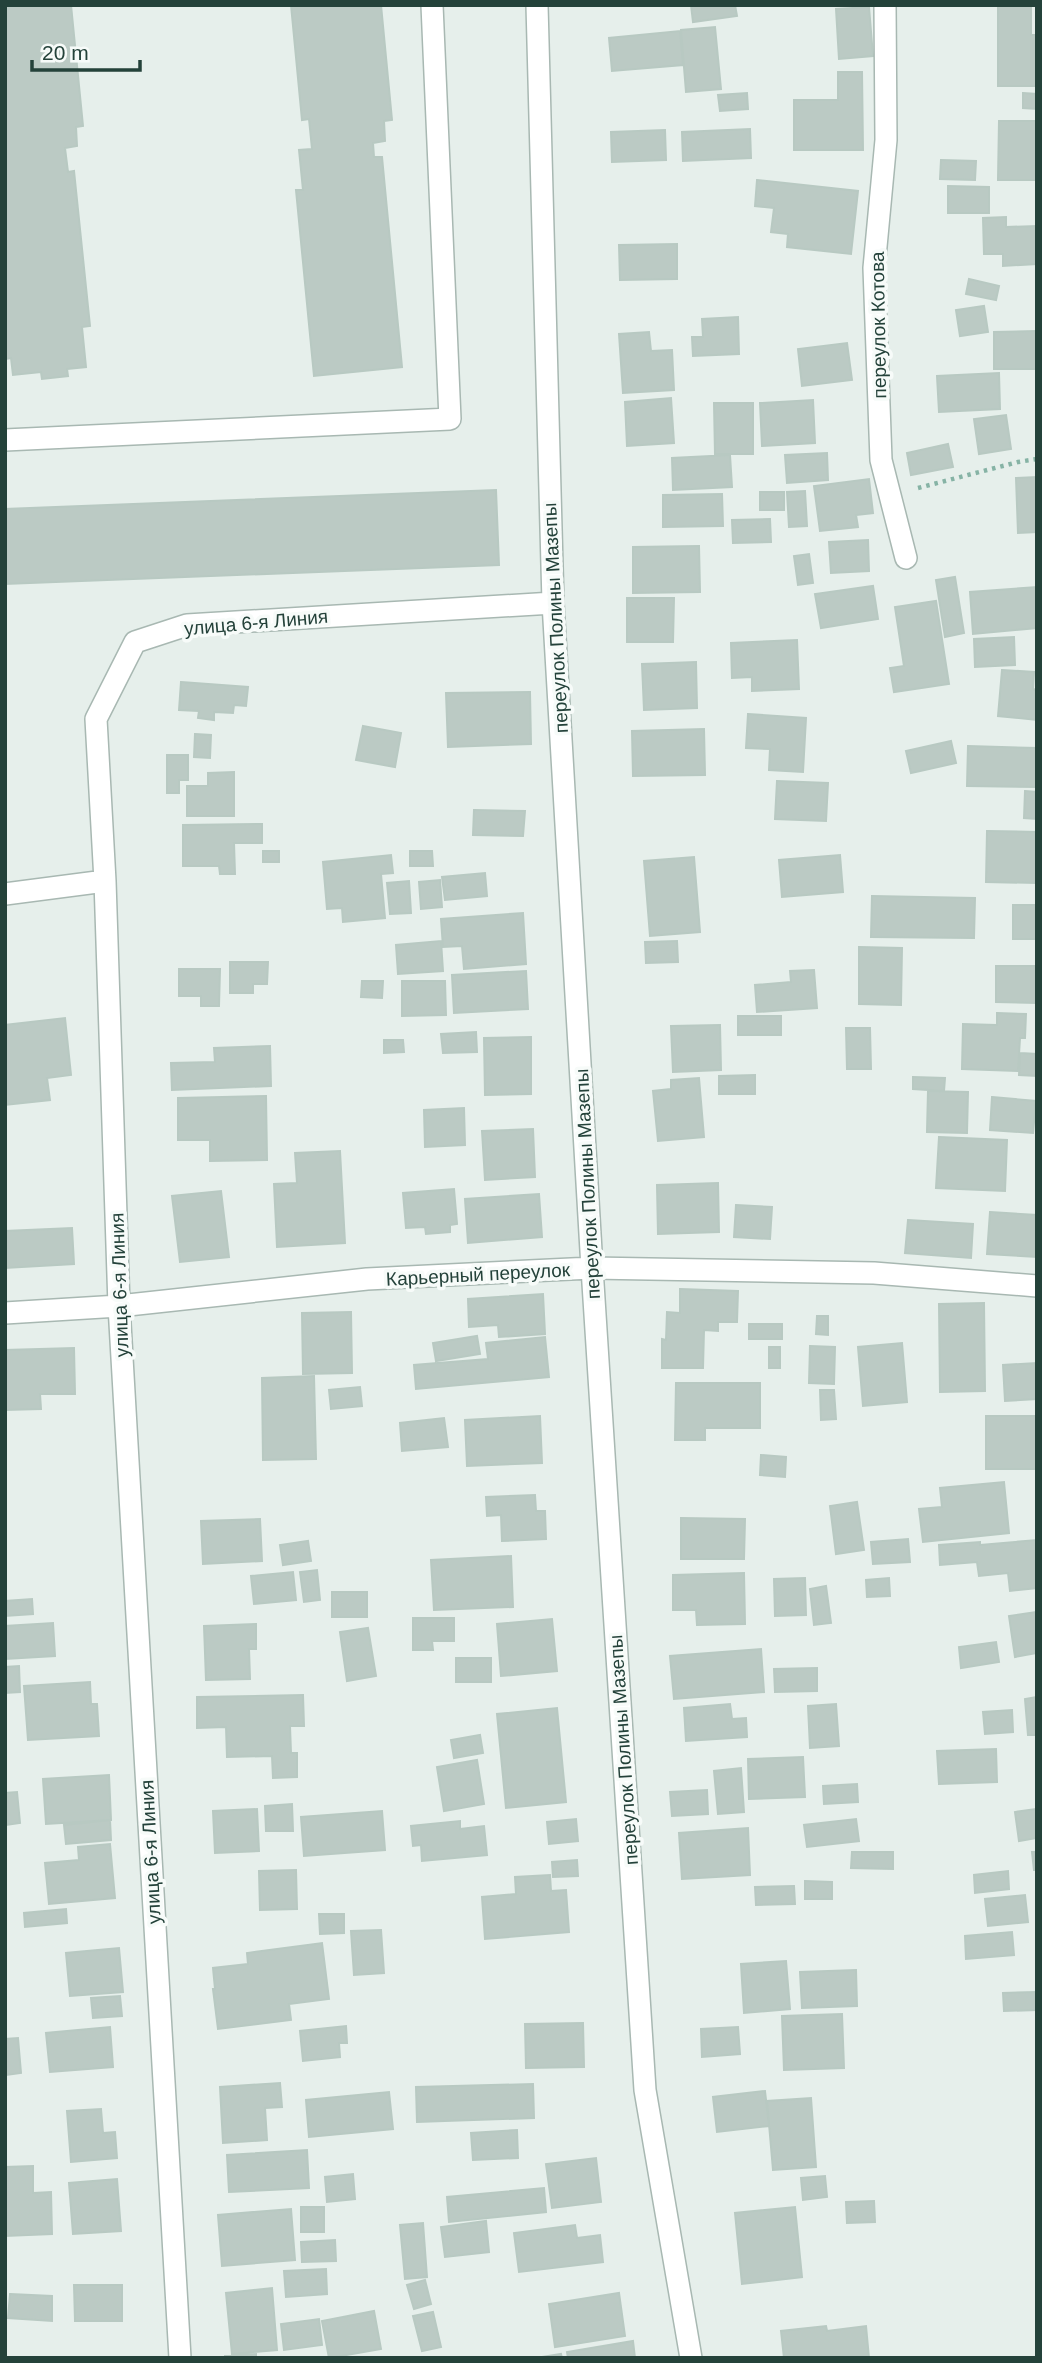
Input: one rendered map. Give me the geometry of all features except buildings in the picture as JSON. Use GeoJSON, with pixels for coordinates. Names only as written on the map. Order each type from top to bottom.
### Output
{"type":"FeatureCollection","features":[{"type":"Feature","properties":{"kind":"street"},"geometry":{"type":"LineString","coordinates":[[5,440],[450,419],[432,5]]}},
{"type":"Feature","properties":{"kind":"street","name":"переулок Полины Мазепы"},"geometry":{"type":"LineString","coordinates":[[537,5],[553,603],[592,1268],[645,2090],[691,2358]]}},
{"type":"Feature","properties":{"kind":"street","name":"переулок Котова"},"geometry":{"type":"LineString","coordinates":[[885,5],[886,140],[874,268],[881,460],[906,558]]}},
{"type":"Feature","properties":{"kind":"street","name":"улица 6-я Линия"},"geometry":{"type":"LineString","coordinates":[[180,2358],[119,1306],[105,881],[96,719],[135,642],[187,625],[553,603]]}},
{"type":"Feature","properties":{"kind":"street"},"geometry":{"type":"LineString","coordinates":[[5,894],[105,881]]}},
{"type":"Feature","properties":{"kind":"street","name":"Карьерный переулок"},"geometry":{"type":"LineString","coordinates":[[5,1313],[119,1306],[367,1279],[592,1268],[874,1273],[1037,1286]]}},
{"type":"Feature","properties":{"kind":"path"},"geometry":{"type":"LineString","coordinates":[[890,496],[1037,459]]}}]}
